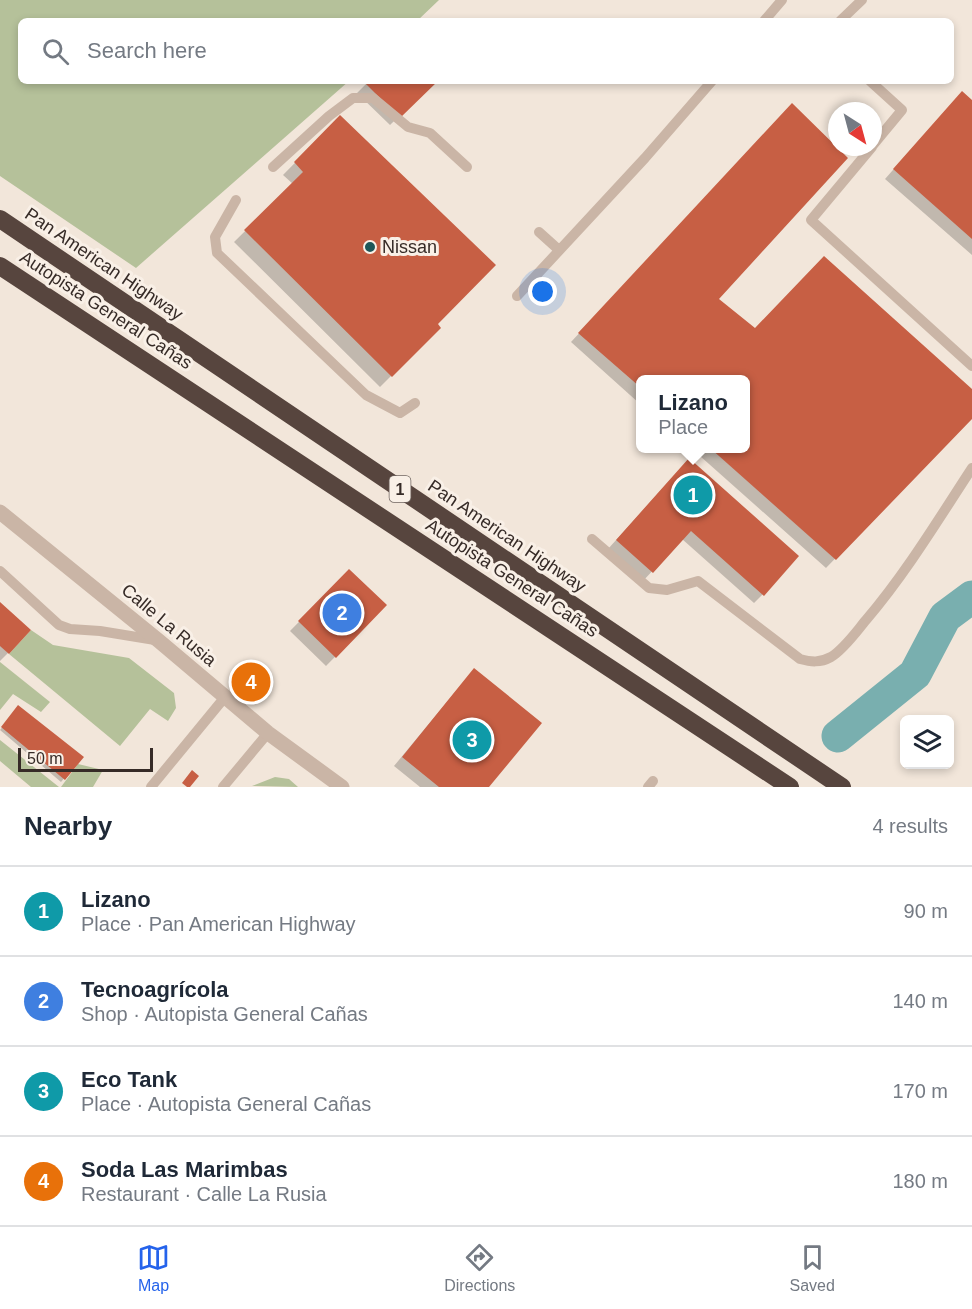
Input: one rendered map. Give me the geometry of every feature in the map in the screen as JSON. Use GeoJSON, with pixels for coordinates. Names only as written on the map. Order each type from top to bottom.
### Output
{"type":"FeatureCollection","features":[{"type":"Feature","properties":{"kind":"highway","name":"Pan American Highway"},"geometry":{"type":"LineString","coordinates":[[0,219],[842,787]]}},
{"type":"Feature","properties":{"kind":"highway","name":"Autopista General Cañas"},"geometry":{"type":"LineString","coordinates":[[0,266],[790,787]]}},
{"type":"Feature","properties":{"kind":"street","name":"Calle La Rusia"},"geometry":{"type":"LineString","coordinates":[[0,512],[159,640],[268,733],[342,787]]}},
{"type":"Feature","properties":{"kind":"lane"},"geometry":{"type":"LineString","coordinates":[[767,18],[782,0]]}},
{"type":"Feature","properties":{"kind":"lane"},"geometry":{"type":"LineString","coordinates":[[843,18],[862,0]]}},
{"type":"Feature","properties":{"kind":"lane"},"geometry":{"type":"LineString","coordinates":[[517,296],[645,158],[709,84]]}},
{"type":"Feature","properties":{"kind":"lane"},"geometry":{"type":"LineString","coordinates":[[873,84],[902,110],[882,134]]}},
{"type":"Feature","properties":{"kind":"lane"},"geometry":{"type":"LineString","coordinates":[[273,167],[329,116],[353,98],[373,98],[408,127],[430,133],[467,167]]}},
{"type":"Feature","properties":{"kind":"lane"},"geometry":{"type":"LineString","coordinates":[[864,156],[811,220],[970,361]]}},
{"type":"Feature","properties":{"kind":"lane"},"geometry":{"type":"LineString","coordinates":[[236,200],[215,237],[217,253],[366,395],[400,413],[415,403]]}},
{"type":"Feature","properties":{"kind":"lane"},"geometry":{"type":"LineString","coordinates":[[539,232],[559,250]]}},
{"type":"Feature","properties":{"kind":"lane"},"geometry":{"type":"LineString","coordinates":[[592,539],[648,588],[667,590],[698,581],[800,659],[815,663],[831,657],[853,636],[878,606],[927,538],[972,468]]}},
{"type":"Feature","properties":{"kind":"lane"},"geometry":{"type":"LineString","coordinates":[[0,571],[59,625],[70,629],[159,640]]}},
{"type":"Feature","properties":{"kind":"lane"},"geometry":{"type":"LineString","coordinates":[[151,787],[225,697]]}},
{"type":"Feature","properties":{"kind":"lane"},"geometry":{"type":"LineString","coordinates":[[223,787],[268,733]]}},
{"type":"Feature","properties":{"kind":"green space"},"geometry":{"type":"Polygon","coordinates":[[[0,0],[439,0],[420,18],[18,18],[18,84],[346,84],[136,268],[0,176],[0,0]]]}},
{"type":"Feature","properties":{"kind":"green space"},"geometry":{"type":"Polygon","coordinates":[[[31,630],[53,645],[129,658],[174,693],[176,708],[168,721],[150,709],[120,746],[9,654],[31,630]]]}},
{"type":"Feature","properties":{"kind":"green space"},"geometry":{"type":"Polygon","coordinates":[[[0,662],[50,702],[41,712],[13,694],[0,710],[0,662]]]}},
{"type":"Feature","properties":{"kind":"green space"},"geometry":{"type":"Polygon","coordinates":[[[0,740],[59,787],[31,787],[0,761],[0,740]]]}},
{"type":"Feature","properties":{"kind":"green space"},"geometry":{"type":"Polygon","coordinates":[[[78,764],[103,770],[93,787],[61,787],[78,764]]]}},
{"type":"Feature","properties":{"kind":"green space"},"geometry":{"type":"Polygon","coordinates":[[[275,777],[289,779],[298,787],[252,786],[275,777]]]}},
{"type":"Feature","properties":{"kind":"building"},"geometry":{"type":"Polygon","coordinates":[[[366,84],[435,84],[400,118],[366,84]]]}},
{"type":"Feature","properties":{"kind":"building"},"geometry":{"type":"Polygon","coordinates":[[[962,91],[972,100],[972,239],[893,169],[962,91]]]}},
{"type":"Feature","properties":{"kind":"building"},"geometry":{"type":"Polygon","coordinates":[[[792,103],[828,138],[828,156],[848,158],[719,299],[755,328],[824,256],[972,389],[972,419],[836,560],[716,453],[750,453],[750,375],[636,375],[636,384],[578,333],[792,103]]]}},
{"type":"Feature","properties":{"kind":"building","name":"Nissan"},"geometry":{"type":"Polygon","coordinates":[[[340,115],[496,265],[438,324],[441,328],[392,377],[244,230],[303,172],[294,162],[340,115]]]}},
{"type":"Feature","properties":{"kind":"building"},"geometry":{"type":"Polygon","coordinates":[[[689,458],[799,556],[764,596],[691,531],[653,573],[616,540],[689,458]]]}},
{"type":"Feature","properties":{"kind":"building"},"geometry":{"type":"Polygon","coordinates":[[[349,569],[387,605],[336,658],[298,621],[349,569]]]}},
{"type":"Feature","properties":{"kind":"building"},"geometry":{"type":"Polygon","coordinates":[[[0,602],[31,630],[9,654],[0,646],[0,602]]]}},
{"type":"Feature","properties":{"kind":"building"},"geometry":{"type":"Polygon","coordinates":[[[474,668],[542,723],[489,787],[439,787],[402,757],[474,668]]]}},
{"type":"Feature","properties":{"kind":"building"},"geometry":{"type":"Polygon","coordinates":[[[18,705],[84,757],[65,780],[1,727],[18,705]]]}},
{"type":"Feature","properties":{"kind":"building"},"geometry":{"type":"Polygon","coordinates":[[[192,770],[199,776],[190,787],[187,787],[182,783],[192,770]]]}},
{"type":"Feature","properties":{"kind":"waterway"},"geometry":{"type":"LineString","coordinates":[[838,736],[915,674],[945,617],[972,597]]}},
{"type":"Feature","properties":{"kind":"place","name":"Nissan"},"geometry":{"type":"Point","coordinates":[370,247]}},
{"type":"Feature","properties":{"kind":"place","name":"Lizano"},"geometry":{"type":"Point","coordinates":[693,495]}},
{"type":"Feature","properties":{"kind":"place","name":"Tecnoagrícola"},"geometry":{"type":"Point","coordinates":[342,613]}},
{"type":"Feature","properties":{"kind":"place","name":"Soda Las Marimbas"},"geometry":{"type":"Point","coordinates":[251,682]}},
{"type":"Feature","properties":{"kind":"place","name":"Eco Tank"},"geometry":{"type":"Point","coordinates":[472,740]}}]}
